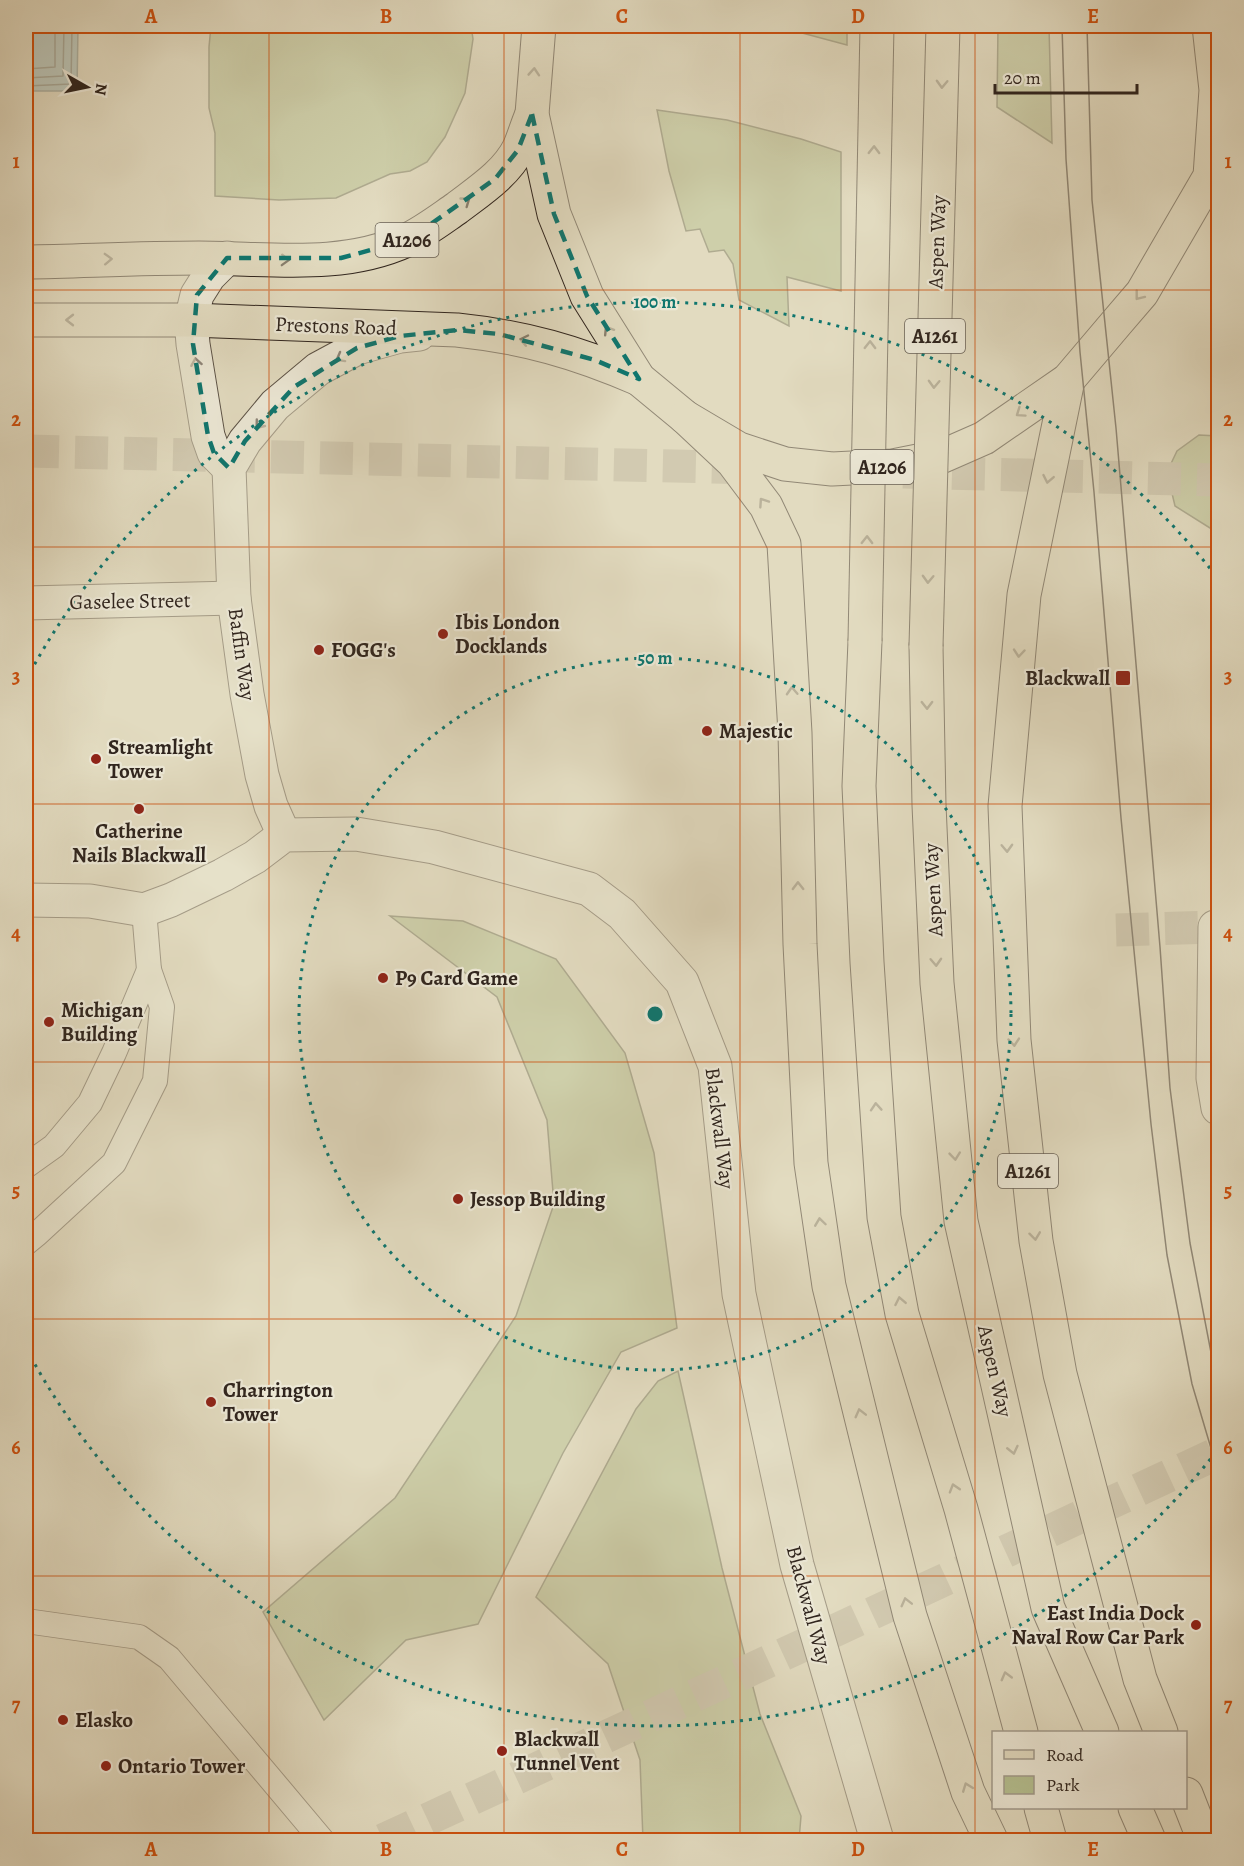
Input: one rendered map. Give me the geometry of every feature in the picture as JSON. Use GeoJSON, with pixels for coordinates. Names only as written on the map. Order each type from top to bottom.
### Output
{"type":"FeatureCollection","features":[{"type":"Feature","properties":{"kind":"main road","name":"A1206"},"geometry":{"type":"LineString","coordinates":[[26,262],[109,258],[298,260],[340,258],[374,252],[408,240],[440,220],[495,179],[518,150],[532,114],[539,26]]}},
{"type":"Feature","properties":{"kind":"main road"},"geometry":{"type":"LineString","coordinates":[[877,26],[865,641],[859,786],[867,962],[884,1217],[902,1314],[961,1509],[1021,1731]]}},
{"type":"Feature","properties":{"kind":"main road","name":"Aspen Way"},"geometry":{"type":"LineString","coordinates":[[943,26],[926,646],[929,805],[937,983],[961,1221],[1048,1608],[1102,1731]]}},
{"type":"Feature","properties":{"kind":"main road","name":"A1206"},"geometry":{"type":"LineString","coordinates":[[532,114],[554,214],[587,296],[639,379],[685,417],[739,449],[785,464],[832,470],[893,466],[943,456],[984,438],[1068,380],[1142,293],[1210,176],[1216,90],[1209,26]]}},
{"type":"Feature","properties":{"kind":"main road","name":"A1206"},"geometry":{"type":"LineString","coordinates":[[1170,247],[1218,209]]}},
{"type":"Feature","properties":{"kind":"main road","name":"Prestons Road"},"geometry":{"type":"LineString","coordinates":[[26,320],[191,320],[457,330],[499,334],[547,345],[595,360],[639,379]]}},
{"type":"Feature","properties":{"kind":"main road","name":"A1261"},"geometry":{"type":"LineString","coordinates":[[1068,380],[1024,595],[1005,806],[1014,1040],[1036,1241],[1060,1374],[1140,1679],[1161,1731]]}},
{"type":"Feature","properties":{"kind":"main road"},"geometry":{"type":"LineString","coordinates":[[685,417],[733,462],[766,506],[784,544],[795,733],[800,944],[811,1163],[829,1286],[910,1616],[968,1792],[992,1840]]}},
{"type":"Feature","properties":{"kind":"main road"},"geometry":{"type":"LineString","coordinates":[[1187,1799],[1204,1840]]}},
{"type":"Feature","properties":{"kind":"main road"},"geometry":{"type":"LineString","coordinates":[[1041,1809],[1050,1840]]}},
{"type":"Feature","properties":{"kind":"main road"},"geometry":{"type":"LineString","coordinates":[[1135,1809],[1149,1840]]}},
{"type":"Feature","properties":{"kind":"street"},"geometry":{"type":"LineString","coordinates":[[227,258],[209,276],[197,295],[191,320],[208,436],[214,453],[230,468],[245,441],[275,405],[318,369],[357,348],[400,336],[457,330]]}},
{"type":"Feature","properties":{"kind":"street","name":"Baffin Way"},"geometry":{"type":"LineString","coordinates":[[230,468],[234,598],[247,694],[262,775],[271,806],[284,835]]}},
{"type":"Feature","properties":{"kind":"street","name":"Gaselee Street"},"geometry":{"type":"LineString","coordinates":[[26,603],[234,598]]}},
{"type":"Feature","properties":{"kind":"street","name":"Blackwall Way"},"geometry":{"type":"LineString","coordinates":[[284,835],[356,834],[434,847],[589,890],[622,914],[682,982],[715,1066],[740,1294],[797,1565],[877,1840]]}},
{"type":"Feature","properties":{"kind":"street"},"geometry":{"type":"LineString","coordinates":[[26,900],[90,900],[144,910],[223,875],[284,835]]}},
{"type":"Feature","properties":{"kind":"street"},"geometry":{"type":"LineString","coordinates":[[1218,927],[1215,927],[1213,1078],[1218,1108]]}},
{"type":"Feature","properties":{"kind":"lane"},"geometry":{"type":"LineString","coordinates":[[26,1243],[114,1162],[155,1081],[162,1007],[149,970],[144,910]]}},
{"type":"Feature","properties":{"kind":"lane"},"geometry":{"type":"LineString","coordinates":[[26,1166],[54,1146],[90,1103],[149,970]]}},
{"type":"Feature","properties":{"kind":"lane"},"geometry":{"type":"LineString","coordinates":[[26,1621],[139,1637],[169,1658],[322,1840]]}},
{"type":"Feature","properties":{"kind":"highlighted area"},"geometry":{"type":"Polygon","coordinates":[[[532,114],[554,214],[587,296],[639,379],[595,360],[499,334],[457,330],[400,336],[357,348],[294,387],[245,441],[229,468],[214,453],[208,436],[193,344],[197,295],[227,258],[341,258],[408,240],[495,179],[518,150],[532,114]]]}},
{"type":"Feature","properties":{"kind":"green space"},"geometry":{"type":"Polygon","coordinates":[[[211,26],[471,26],[473,39],[465,93],[445,137],[427,162],[410,171],[390,174],[336,198],[279,200],[215,196],[215,133],[209,108],[211,26]]]}},
{"type":"Feature","properties":{"kind":"green space"},"geometry":{"type":"Polygon","coordinates":[[[769,26],[847,26],[847,45],[791,30],[769,26]]]}},
{"type":"Feature","properties":{"kind":"green space"},"geometry":{"type":"Polygon","coordinates":[[[998,26],[1049,26],[1052,143],[997,107],[998,26]]]}},
{"type":"Feature","properties":{"kind":"green space"},"geometry":{"type":"Polygon","coordinates":[[[657,110],[727,120],[841,152],[841,291],[787,277],[789,326],[739,300],[733,264],[724,250],[709,252],[700,229],[686,231],[669,171],[657,110]]]}},
{"type":"Feature","properties":{"kind":"green space"},"geometry":{"type":"Polygon","coordinates":[[[1199,435],[1218,436],[1218,531],[1175,506],[1167,472],[1177,451],[1199,435]]]}},
{"type":"Feature","properties":{"kind":"green space"},"geometry":{"type":"Polygon","coordinates":[[[390,916],[463,921],[556,959],[625,1053],[654,1153],[677,1328],[621,1352],[563,1453],[478,1624],[406,1640],[324,1720],[263,1612],[395,1498],[516,1316],[554,1204],[547,1120],[497,997],[390,916]]]}},
{"type":"Feature","properties":{"kind":"green space"},"geometry":{"type":"Polygon","coordinates":[[[678,1371],[722,1568],[760,1714],[801,1816],[799,1840],[643,1840],[640,1760],[608,1664],[536,1597],[636,1409],[658,1381],[678,1371]]]}},
{"type":"Feature","properties":{"kind":"water"},"geometry":{"type":"Polygon","coordinates":[[[26,26],[78,26],[77,91],[26,91],[26,26]]]}},
{"type":"Feature","properties":{"kind":"tunnel"},"geometry":{"type":"LineString","coordinates":[[26,451],[758,468]]}},
{"type":"Feature","properties":{"kind":"tunnel"},"geometry":{"type":"LineString","coordinates":[[903,472],[1218,480]]}},
{"type":"Feature","properties":{"kind":"tunnel"},"geometry":{"type":"LineString","coordinates":[[1116,930],[1215,927]]}},
{"type":"Feature","properties":{"kind":"tunnel"},"geometry":{"type":"LineString","coordinates":[[383,1840],[1218,1453]]}},
{"type":"Feature","properties":{"kind":"tram line"},"geometry":{"type":"LineString","coordinates":[[1062,26],[1066,159],[1080,352],[1121,818],[1151,1124],[1167,1255],[1192,1384],[1218,1472]]}},
{"type":"Feature","properties":{"kind":"tram line"},"geometry":{"type":"LineString","coordinates":[[1087,26],[1092,200],[1116,428],[1170,1088],[1190,1243],[1218,1389]]}},
{"type":"Feature","properties":{"kind":"place","name":"Ibis London Docklands"},"geometry":{"type":"Point","coordinates":[443,634]}},
{"type":"Feature","properties":{"kind":"place","name":"FOGG's"},"geometry":{"type":"Point","coordinates":[319,650]}},
{"type":"Feature","properties":{"kind":"place","name":"Blackwall"},"geometry":{"type":"Point","coordinates":[1123,678]}},
{"type":"Feature","properties":{"kind":"place","name":"Majestic"},"geometry":{"type":"Point","coordinates":[707,731]}},
{"type":"Feature","properties":{"kind":"place","name":"Streamlight Tower"},"geometry":{"type":"Point","coordinates":[96,759]}},
{"type":"Feature","properties":{"kind":"place","name":"Catherine Nails Blackwall"},"geometry":{"type":"Point","coordinates":[139,809]}},
{"type":"Feature","properties":{"kind":"place","name":"P9 Card Game"},"geometry":{"type":"Point","coordinates":[383,978]}},
{"type":"Feature","properties":{"kind":"place","name":"Michigan Building"},"geometry":{"type":"Point","coordinates":[49,1022]}},
{"type":"Feature","properties":{"kind":"place","name":"Jessop Building"},"geometry":{"type":"Point","coordinates":[458,1199]}},
{"type":"Feature","properties":{"kind":"place","name":"Charrington Tower"},"geometry":{"type":"Point","coordinates":[211,1402]}},
{"type":"Feature","properties":{"kind":"place","name":"East India Dock Naval Row Car Park"},"geometry":{"type":"Point","coordinates":[1196,1625]}},
{"type":"Feature","properties":{"kind":"place","name":"Elasko"},"geometry":{"type":"Point","coordinates":[63,1720]}},
{"type":"Feature","properties":{"kind":"place","name":"Blackwall Tunnel Vent"},"geometry":{"type":"Point","coordinates":[502,1751]}},
{"type":"Feature","properties":{"kind":"place","name":"Ontario Tower"},"geometry":{"type":"Point","coordinates":[106,1766]}}]}
